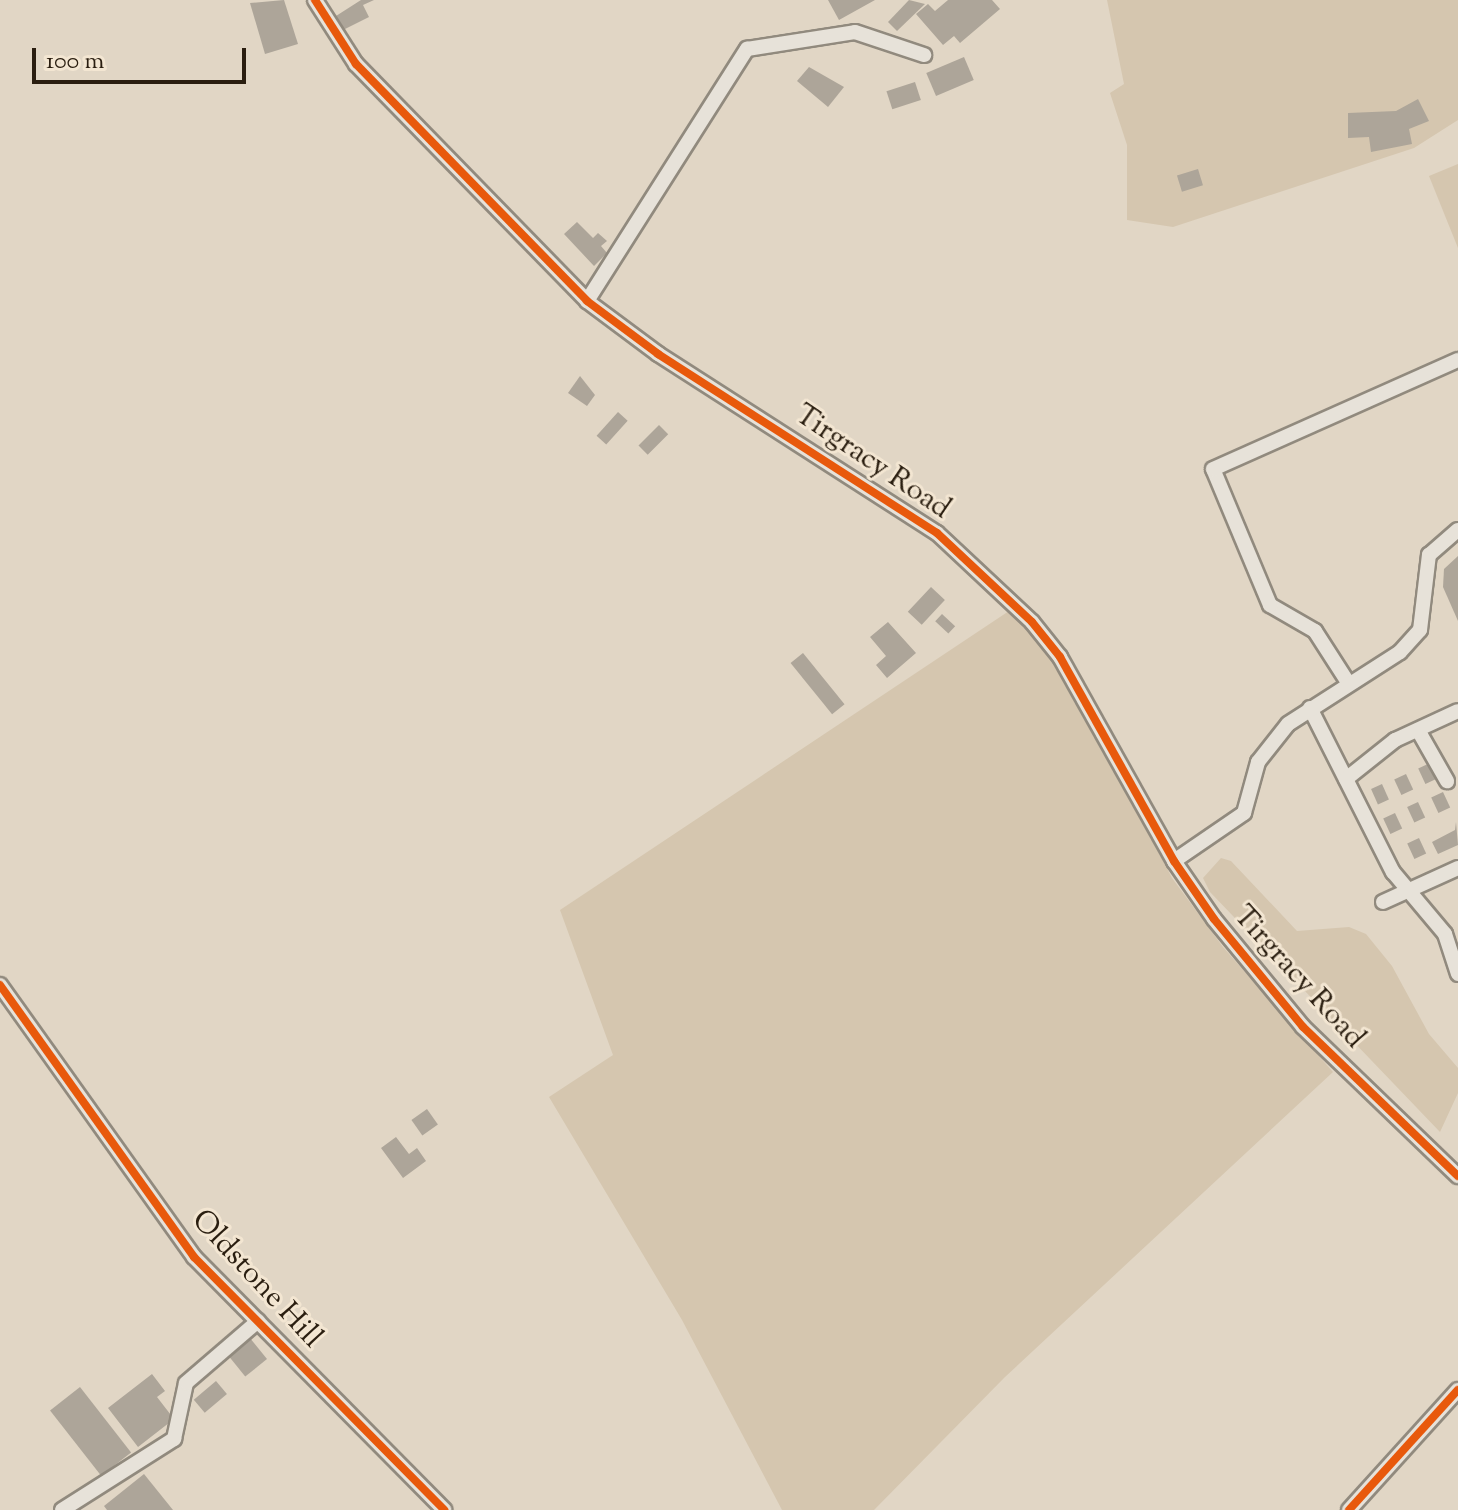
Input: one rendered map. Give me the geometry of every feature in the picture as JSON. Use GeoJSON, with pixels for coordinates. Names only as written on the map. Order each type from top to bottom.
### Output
{"type":"FeatureCollection","features":[{"type":"Feature","properties":{"kind":"street","name":"Tirgracy Road"},"geometry":{"type":"LineString","coordinates":[[315,0],[356,64],[587,301],[658,354],[839,473],[937,533],[1032,622],[1106,733],[1174,861],[1303,1027],[1458,1176]]}},
{"type":"Feature","properties":{"kind":"street"},"geometry":{"type":"LineString","coordinates":[[587,301],[747,49],[855,32],[924,55]]}},
{"type":"Feature","properties":{"kind":"street"},"geometry":{"type":"LineString","coordinates":[[1349,684],[1315,631],[1270,605],[1213,469],[1458,360]]}},
{"type":"Feature","properties":{"kind":"street"},"geometry":{"type":"LineString","coordinates":[[1174,861],[1244,813],[1272,739],[1310,708],[1400,652],[1420,630],[1429,555],[1458,530]]}},
{"type":"Feature","properties":{"kind":"street"},"geometry":{"type":"LineString","coordinates":[[1310,708],[1408,892],[1452,933],[1458,974]]}},
{"type":"Feature","properties":{"kind":"street"},"geometry":{"type":"LineString","coordinates":[[1346,779],[1418,730],[1458,711]]}},
{"type":"Feature","properties":{"kind":"street"},"geometry":{"type":"LineString","coordinates":[[1418,730],[1447,781]]}},
{"type":"Feature","properties":{"kind":"street"},"geometry":{"type":"LineString","coordinates":[[1383,902],[1458,868]]}},
{"type":"Feature","properties":{"kind":"street","name":"Oldstone Hill"},"geometry":{"type":"LineString","coordinates":[[0,985],[194,1257],[444,1510]]}},
{"type":"Feature","properties":{"kind":"street"},"geometry":{"type":"LineString","coordinates":[[62,1510],[174,1439],[186,1383],[258,1321]]}},
{"type":"Feature","properties":{"kind":"street"},"geometry":{"type":"LineString","coordinates":[[1349,1510],[1458,1390]]}},
{"type":"Feature","properties":{"kind":"shaded area"},"geometry":{"type":"Polygon","coordinates":[[[1107,0],[1458,0],[1458,120],[1414,148],[1173,227],[1127,220],[1127,145],[1110,93],[1124,84],[1107,0]]]}},
{"type":"Feature","properties":{"kind":"shaded area"},"geometry":{"type":"Polygon","coordinates":[[[1458,164],[1458,248],[1429,176],[1458,164]]]}},
{"type":"Feature","properties":{"kind":"shaded area"},"geometry":{"type":"Polygon","coordinates":[[[1009,611],[1049,653],[1083,707],[1172,878],[1223,947],[1333,1072],[1005,1377],[874,1510],[782,1510],[682,1320],[549,1097],[613,1055],[560,910],[1009,611]]]}},
{"type":"Feature","properties":{"kind":"shaded area"},"geometry":{"type":"Polygon","coordinates":[[[1221,858],[1231,861],[1297,931],[1349,927],[1366,934],[1392,966],[1429,1034],[1458,1068],[1458,1093],[1440,1132],[1210,892],[1203,878],[1221,858]]]}},
{"type":"Feature","properties":{"kind":"building"},"geometry":{"type":"Polygon","coordinates":[[[284,0],[298,44],[265,54],[250,3],[284,0]]]}},
{"type":"Feature","properties":{"kind":"building"},"geometry":{"type":"Polygon","coordinates":[[[361,0],[374,0],[363,5],[369,17],[343,30],[336,16],[361,0]]]}},
{"type":"Feature","properties":{"kind":"building"},"geometry":{"type":"Polygon","coordinates":[[[828,0],[875,0],[839,20],[828,0]]]}},
{"type":"Feature","properties":{"kind":"building"},"geometry":{"type":"Polygon","coordinates":[[[909,0],[925,4],[897,31],[888,22],[909,0]]]}},
{"type":"Feature","properties":{"kind":"building"},"geometry":{"type":"Polygon","coordinates":[[[948,0],[992,0],[1000,9],[960,43],[954,36],[943,45],[916,14],[928,4],[935,11],[948,0]]]}},
{"type":"Feature","properties":{"kind":"building"},"geometry":{"type":"Polygon","coordinates":[[[964,57],[974,80],[936,96],[926,73],[964,57]]]}},
{"type":"Feature","properties":{"kind":"building"},"geometry":{"type":"Polygon","coordinates":[[[809,67],[844,87],[828,107],[797,81],[809,67]]]}},
{"type":"Feature","properties":{"kind":"building"},"geometry":{"type":"Polygon","coordinates":[[[915,82],[921,100],[892,109],[886,91],[915,82]]]}},
{"type":"Feature","properties":{"kind":"building"},"geometry":{"type":"Polygon","coordinates":[[[1418,99],[1429,121],[1409,129],[1412,144],[1371,152],[1369,137],[1348,138],[1348,113],[1396,111],[1418,99]]]}},
{"type":"Feature","properties":{"kind":"building"},"geometry":{"type":"Polygon","coordinates":[[[1198,169],[1203,185],[1182,192],[1177,175],[1198,169]]]}},
{"type":"Feature","properties":{"kind":"building"},"geometry":{"type":"Polygon","coordinates":[[[577,222],[593,238],[598,233],[607,241],[601,246],[607,253],[594,266],[564,234],[577,222]]]}},
{"type":"Feature","properties":{"kind":"building"},"geometry":{"type":"Polygon","coordinates":[[[580,376],[595,395],[587,406],[568,393],[580,376]]]}},
{"type":"Feature","properties":{"kind":"building"},"geometry":{"type":"Polygon","coordinates":[[[618,412],[628,421],[606,444],[597,436],[618,412]]]}},
{"type":"Feature","properties":{"kind":"building"},"geometry":{"type":"Polygon","coordinates":[[[659,425],[668,434],[648,455],[638,446],[659,425]]]}},
{"type":"Feature","properties":{"kind":"building"},"geometry":{"type":"Polygon","coordinates":[[[1458,556],[1458,621],[1443,587],[1444,569],[1458,556]]]}},
{"type":"Feature","properties":{"kind":"building"},"geometry":{"type":"Polygon","coordinates":[[[931,587],[945,600],[922,625],[908,612],[931,587]]]}},
{"type":"Feature","properties":{"kind":"building"},"geometry":{"type":"Polygon","coordinates":[[[942,614],[955,626],[948,634],[935,621],[942,614]]]}},
{"type":"Feature","properties":{"kind":"building"},"geometry":{"type":"Polygon","coordinates":[[[888,622],[916,653],[887,678],[876,665],[886,656],[870,637],[888,622]]]}},
{"type":"Feature","properties":{"kind":"building"},"geometry":{"type":"Polygon","coordinates":[[[803,653],[845,704],[832,714],[791,663],[803,653]]]}},
{"type":"Feature","properties":{"kind":"building"},"geometry":{"type":"Polygon","coordinates":[[[1430,763],[1437,778],[1425,784],[1418,768],[1430,763]]]}},
{"type":"Feature","properties":{"kind":"building"},"geometry":{"type":"Polygon","coordinates":[[[1406,774],[1413,789],[1401,795],[1394,779],[1406,774]]]}},
{"type":"Feature","properties":{"kind":"building"},"geometry":{"type":"Polygon","coordinates":[[[1382,784],[1389,800],[1378,804],[1371,789],[1382,784]]]}},
{"type":"Feature","properties":{"kind":"building"},"geometry":{"type":"Polygon","coordinates":[[[1443,792],[1450,807],[1438,813],[1431,797],[1443,792]]]}},
{"type":"Feature","properties":{"kind":"building"},"geometry":{"type":"Polygon","coordinates":[[[1418,802],[1425,817],[1414,822],[1407,807],[1418,802]]]}},
{"type":"Feature","properties":{"kind":"building"},"geometry":{"type":"Polygon","coordinates":[[[1395,813],[1402,828],[1390,834],[1383,818],[1395,813]]]}},
{"type":"Feature","properties":{"kind":"building"},"geometry":{"type":"Polygon","coordinates":[[[1456,822],[1458,845],[1438,854],[1432,842],[1455,830],[1456,822]]]}},
{"type":"Feature","properties":{"kind":"building"},"geometry":{"type":"Polygon","coordinates":[[[1419,838],[1426,853],[1414,859],[1407,843],[1419,838]]]}},
{"type":"Feature","properties":{"kind":"building"},"geometry":{"type":"Polygon","coordinates":[[[427,1109],[438,1125],[422,1135],[411,1120],[427,1109]]]}},
{"type":"Feature","properties":{"kind":"building"},"geometry":{"type":"Polygon","coordinates":[[[396,1137],[409,1154],[417,1148],[426,1161],[403,1178],[381,1148],[396,1137]]]}},
{"type":"Feature","properties":{"kind":"building"},"geometry":{"type":"Polygon","coordinates":[[[250,1338],[267,1359],[245,1377],[228,1356],[250,1338]]]}},
{"type":"Feature","properties":{"kind":"building"},"geometry":{"type":"Polygon","coordinates":[[[152,1374],[165,1391],[157,1397],[174,1419],[138,1447],[108,1408],[152,1374]]]}},
{"type":"Feature","properties":{"kind":"building"},"geometry":{"type":"Polygon","coordinates":[[[216,1381],[227,1394],[205,1413],[194,1400],[216,1381]]]}},
{"type":"Feature","properties":{"kind":"building"},"geometry":{"type":"Polygon","coordinates":[[[80,1387],[131,1452],[101,1476],[50,1410],[80,1387]]]}},
{"type":"Feature","properties":{"kind":"building"},"geometry":{"type":"Polygon","coordinates":[[[144,1474],[173,1510],[107,1510],[104,1506],[144,1474]]]}},
{"type":"Feature","properties":{"kind":"cycle path"},"geometry":{"type":"LineString","coordinates":[[315,0],[356,64],[587,301],[658,354],[937,533],[1032,622],[1060,657],[1174,861],[1214,919],[1303,1027],[1458,1176]]}},
{"type":"Feature","properties":{"kind":"cycle path"},"geometry":{"type":"LineString","coordinates":[[0,985],[194,1257],[444,1510]]}},
{"type":"Feature","properties":{"kind":"cycle path"},"geometry":{"type":"LineString","coordinates":[[1349,1510],[1458,1390]]}}]}
